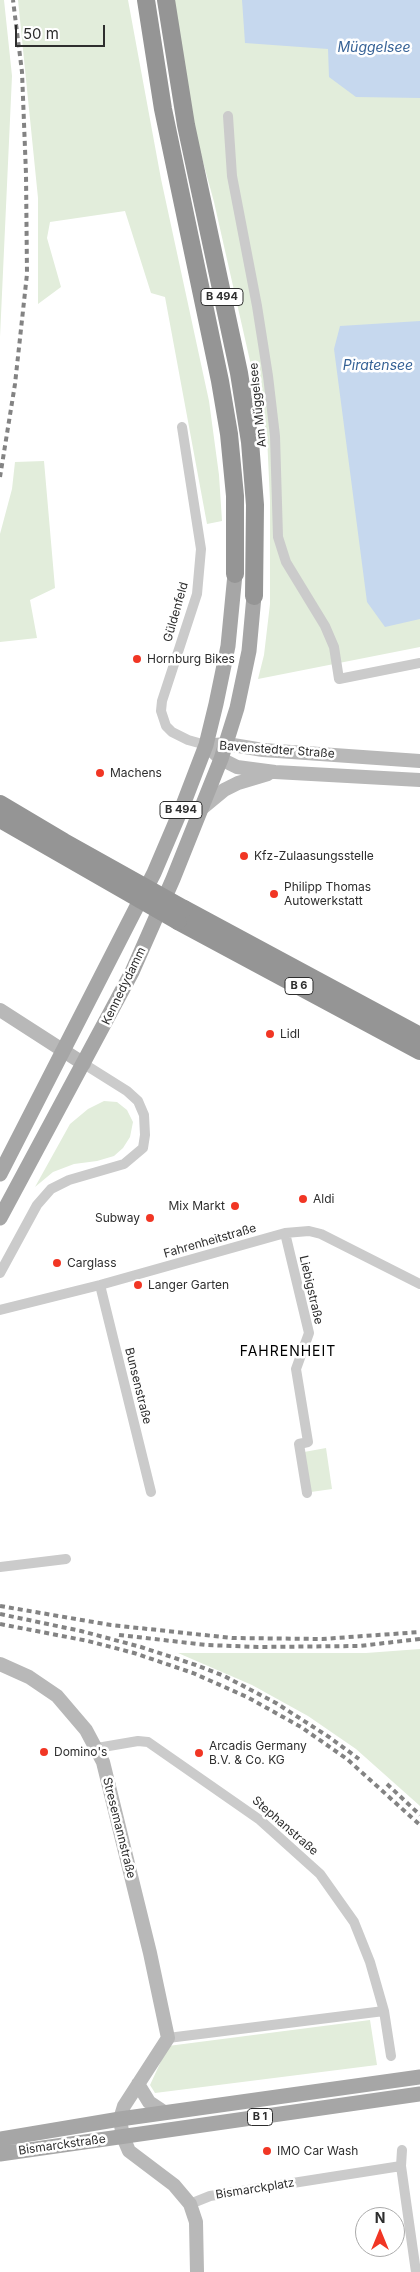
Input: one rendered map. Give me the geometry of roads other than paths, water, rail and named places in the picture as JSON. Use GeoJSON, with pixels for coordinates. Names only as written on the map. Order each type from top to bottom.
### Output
{"type":"FeatureCollection","features":[{"type":"Feature","properties":{"kind":"highway","name":"B 494"},"geometry":{"type":"LineString","coordinates":[[146,0],[163,109],[220,381],[229,434],[235,496],[235,574]]}},
{"type":"Feature","properties":{"kind":"highway","name":"B 494"},"geometry":{"type":"LineString","coordinates":[[166,0],[186,125],[239,373],[250,442],[255,505],[254,596]]}},
{"type":"Feature","properties":{"kind":"highway","name":"B 6"},"geometry":{"type":"LineString","coordinates":[[0,804],[181,915],[420,1051]]}},
{"type":"Feature","properties":{"kind":"highway","name":"B 6"},"geometry":{"type":"LineString","coordinates":[[0,819],[181,915],[420,1036]]}},
{"type":"Feature","properties":{"kind":"main road","name":"Kennedydamm"},"geometry":{"type":"LineString","coordinates":[[0,1174],[154,873],[206,745],[228,646],[235,574]]}},
{"type":"Feature","properties":{"kind":"main road","name":"B 494"},"geometry":{"type":"LineString","coordinates":[[227,744],[245,673],[254,596]]}},
{"type":"Feature","properties":{"kind":"main road","name":"Kennedydamm"},"geometry":{"type":"LineString","coordinates":[[0,1218],[132,972],[173,879],[227,744]]}},
{"type":"Feature","properties":{"kind":"main road","name":"B 1"},"geometry":{"type":"LineString","coordinates":[[120,2118],[420,2077]]}},
{"type":"Feature","properties":{"kind":"main road","name":"B 1"},"geometry":{"type":"LineString","coordinates":[[123,2137],[420,2094]]}},
{"type":"Feature","properties":{"kind":"main road","name":"Bismarckstraße"},"geometry":{"type":"LineString","coordinates":[[0,2138],[120,2118]]}},
{"type":"Feature","properties":{"kind":"main road","name":"Bismarckstraße"},"geometry":{"type":"LineString","coordinates":[[0,2154],[123,2137]]}},
{"type":"Feature","properties":{"kind":"street","name":"Am Müggelsee"},"geometry":{"type":"LineString","coordinates":[[228,116],[232,176],[258,306],[268,376],[275,436],[278,537],[286,562],[325,626],[334,647],[339,679],[420,663]]}},
{"type":"Feature","properties":{"kind":"street","name":"Güldenfeld"},"geometry":{"type":"LineString","coordinates":[[182,427],[201,549],[196,594],[162,701],[161,711],[166,726],[172,732],[188,740],[206,745]]}},
{"type":"Feature","properties":{"kind":"street","name":"Bavenstedter Straße"},"geometry":{"type":"LineString","coordinates":[[206,745],[227,744],[263,750],[420,761]]}},
{"type":"Feature","properties":{"kind":"street","name":"Bavenstedter Straße"},"geometry":{"type":"LineString","coordinates":[[206,745],[221,759],[237,767],[275,772],[420,780]]}},
{"type":"Feature","properties":{"kind":"street"},"geometry":{"type":"LineString","coordinates":[[201,809],[218,795],[238,783],[275,772]]}},
{"type":"Feature","properties":{"kind":"street"},"geometry":{"type":"LineString","coordinates":[[0,1010],[127,1091],[138,1101],[144,1116],[145,1135],[143,1148],[124,1164],[69,1180],[50,1189],[37,1205],[0,1273]]}},
{"type":"Feature","properties":{"kind":"street","name":"Fahrenheitstraße"},"geometry":{"type":"LineString","coordinates":[[0,1310],[100,1285],[285,1233],[309,1231],[321,1234],[420,1284]]}},
{"type":"Feature","properties":{"kind":"street","name":"Liebigstraße"},"geometry":{"type":"LineString","coordinates":[[285,1233],[309,1332],[296,1369],[308,1442],[299,1444],[307,1493]]}},
{"type":"Feature","properties":{"kind":"street","name":"Bunsenstraße"},"geometry":{"type":"LineString","coordinates":[[100,1285],[151,1492]]}},
{"type":"Feature","properties":{"kind":"street"},"geometry":{"type":"LineString","coordinates":[[0,1567],[66,1559]]}},
{"type":"Feature","properties":{"kind":"street","name":"Stresemannstraße"},"geometry":{"type":"LineString","coordinates":[[0,1664],[29,1677],[57,1696],[76,1716],[97,1748],[104,1769],[150,1953],[168,2038]]}},
{"type":"Feature","properties":{"kind":"street","name":"Stephanstraße"},"geometry":{"type":"LineString","coordinates":[[97,1748],[138,1741],[148,1742],[242,1806],[282,1837],[320,1874],[354,1922],[370,1962],[384,2011]]}},
{"type":"Feature","properties":{"kind":"street"},"geometry":{"type":"LineString","coordinates":[[197,2272],[196,2222],[190,2204],[174,2185],[129,2151],[123,2137],[120,2118],[124,2106],[168,2038],[384,2011],[391,2056]]}},
{"type":"Feature","properties":{"kind":"street"},"geometry":{"type":"LineString","coordinates":[[138,2084],[149,2102],[164,2112]]}},
{"type":"Feature","properties":{"kind":"street"},"geometry":{"type":"LineString","coordinates":[[402,2150],[401,2166],[416,2272]]}},
{"type":"Feature","properties":{"kind":"street","name":"Bismarckplatz"},"geometry":{"type":"LineString","coordinates":[[190,2204],[210,2196],[401,2166]]}},
{"type":"Feature","properties":{"kind":"water","name":"Müggelsee"},"geometry":{"type":"Polygon","coordinates":[[[242,0],[420,0],[420,98],[356,97],[329,77],[328,49],[245,43],[242,0]]]}},
{"type":"Feature","properties":{"kind":"water","name":"Piratensee"},"geometry":{"type":"Polygon","coordinates":[[[420,321],[420,619],[385,627],[367,602],[334,349],[340,326],[420,321]]]}},
{"type":"Feature","properties":{"kind":"railway"},"geometry":{"type":"LineString","coordinates":[[0,477],[15,384],[27,274],[22,72],[13,0]]}},
{"type":"Feature","properties":{"kind":"railway"},"geometry":{"type":"LineString","coordinates":[[0,1606],[111,1625],[232,1638],[322,1639],[420,1632]]}},
{"type":"Feature","properties":{"kind":"railway"},"geometry":{"type":"LineString","coordinates":[[0,1614],[81,1631],[141,1647],[224,1676],[276,1703],[359,1759]]}},
{"type":"Feature","properties":{"kind":"railway"},"geometry":{"type":"LineString","coordinates":[[0,1624],[88,1641],[134,1653],[193,1673],[247,1697],[301,1727],[347,1759],[420,1825]]}},
{"type":"Feature","properties":{"kind":"railway"},"geometry":{"type":"LineString","coordinates":[[119,1635],[207,1645],[258,1647],[359,1646],[420,1639]]}},
{"type":"Feature","properties":{"kind":"railway"},"geometry":{"type":"LineString","coordinates":[[387,1784],[420,1815]]}},
{"type":"Feature","properties":{"kind":"place","name":"Hornburg Bikes"},"geometry":{"type":"Point","coordinates":[137,659]}},
{"type":"Feature","properties":{"kind":"place","name":"Machens"},"geometry":{"type":"Point","coordinates":[100,773]}},
{"type":"Feature","properties":{"kind":"place","name":"Kfz-Zulaasungsstelle"},"geometry":{"type":"Point","coordinates":[244,856]}},
{"type":"Feature","properties":{"kind":"place","name":"Philipp Thomas Autowerkstatt"},"geometry":{"type":"Point","coordinates":[274,894]}},
{"type":"Feature","properties":{"kind":"place","name":"Lidl"},"geometry":{"type":"Point","coordinates":[270,1034]}},
{"type":"Feature","properties":{"kind":"place","name":"Aldi"},"geometry":{"type":"Point","coordinates":[303,1199]}},
{"type":"Feature","properties":{"kind":"place","name":"Mix Markt"},"geometry":{"type":"Point","coordinates":[235,1206]}},
{"type":"Feature","properties":{"kind":"place","name":"Subway"},"geometry":{"type":"Point","coordinates":[150,1218]}},
{"type":"Feature","properties":{"kind":"place","name":"Carglass"},"geometry":{"type":"Point","coordinates":[57,1263]}},
{"type":"Feature","properties":{"kind":"place","name":"Langer Garten"},"geometry":{"type":"Point","coordinates":[138,1285]}},
{"type":"Feature","properties":{"kind":"place","name":"Domino's"},"geometry":{"type":"Point","coordinates":[44,1752]}},
{"type":"Feature","properties":{"kind":"place","name":"Arcadis Germany B.V. & Co. KG"},"geometry":{"type":"Point","coordinates":[199,1753]}},
{"type":"Feature","properties":{"kind":"place","name":"IMO Car Wash"},"geometry":{"type":"Point","coordinates":[267,2151]}},
{"type":"Feature","properties":{"kind":"district","name":"FAHRENHEIT"},"geometry":{"type":"Point","coordinates":[288,1352]}}]}
